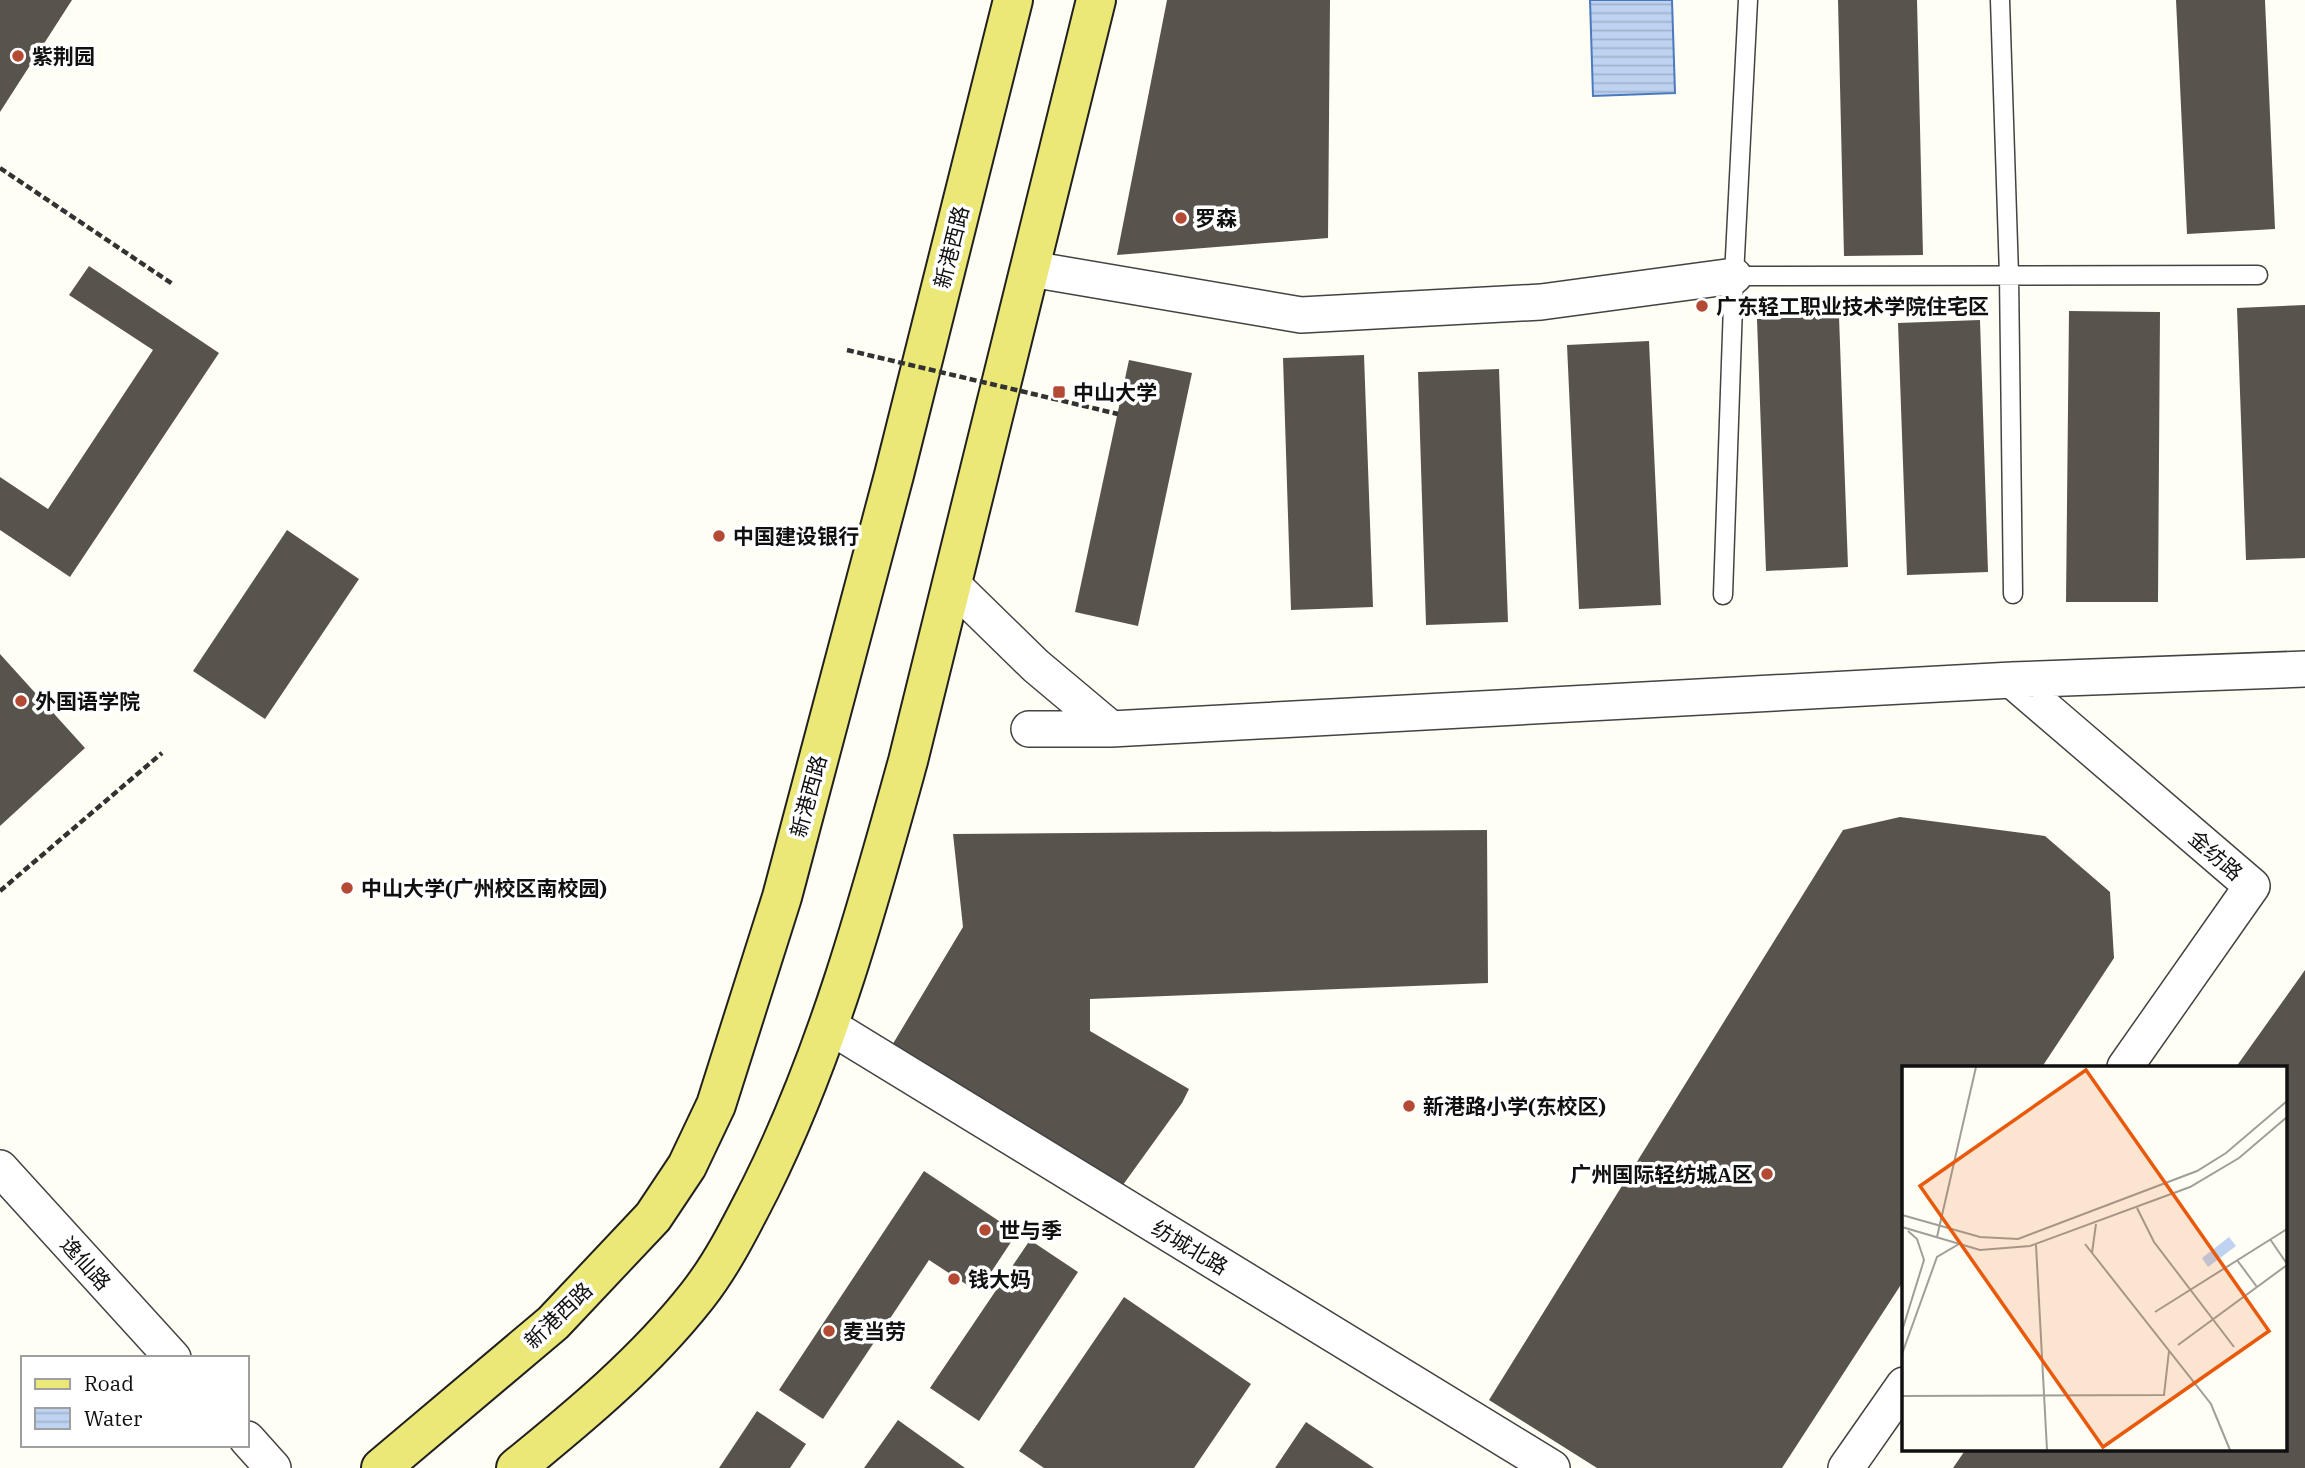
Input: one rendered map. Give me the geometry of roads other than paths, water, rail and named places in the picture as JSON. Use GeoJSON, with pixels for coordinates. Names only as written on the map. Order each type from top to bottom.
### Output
{"type":"FeatureCollection","features":[{"type":"Feature","properties":{"kind":"main road","name":"新港西路"},"geometry":{"type":"LineString","coordinates":[[381,1468],[553,1323],[653,1217],[687,1166],[716,1105],[782,897],[894,475],[1013,0]]}},
{"type":"Feature","properties":{"kind":"main road"},"geometry":{"type":"LineString","coordinates":[[516,1468],[625,1376],[698,1294],[739,1232],[778,1153],[828,1025],[874,882],[952,584],[1096,0]]}},
{"type":"Feature","properties":{"kind":"street"},"geometry":{"type":"LineString","coordinates":[[1031,269],[1301,315],[1541,302],[1734,276]]}},
{"type":"Feature","properties":{"kind":"street"},"geometry":{"type":"LineString","coordinates":[[952,584],[1036,666],[1111,729]]}},
{"type":"Feature","properties":{"kind":"street"},"geometry":{"type":"LineString","coordinates":[[1029,729],[1111,729],[2012,680],[2305,670]]}},
{"type":"Feature","properties":{"kind":"street","name":"金纺路"},"geometry":{"type":"LineString","coordinates":[[2012,680],[2252,886],[2126,1066]]}},
{"type":"Feature","properties":{"kind":"street","name":"纺城北路"},"geometry":{"type":"LineString","coordinates":[[828,1025],[1552,1468]]}},
{"type":"Feature","properties":{"kind":"street","name":"逸仙路"},"geometry":{"type":"LineString","coordinates":[[0,1168],[171,1356]]}},
{"type":"Feature","properties":{"kind":"street"},"geometry":{"type":"LineString","coordinates":[[1846,1468],[1902,1388]]}},
{"type":"Feature","properties":{"kind":"street"},"geometry":{"type":"LineString","coordinates":[[248,1440],[273,1468]]}},
{"type":"Feature","properties":{"kind":"lane"},"geometry":{"type":"LineString","coordinates":[[1723,595],[1734,276],[1748,0]]}},
{"type":"Feature","properties":{"kind":"lane"},"geometry":{"type":"LineString","coordinates":[[2000,0],[2013,594]]}},
{"type":"Feature","properties":{"kind":"lane"},"geometry":{"type":"LineString","coordinates":[[1734,276],[2258,275]]}},
{"type":"Feature","properties":{"kind":"water"},"geometry":{"type":"Polygon","coordinates":[[[1590,0],[1672,0],[1675,93],[1593,96],[1590,0]]]}},
{"type":"Feature","properties":{"kind":"place","name":"紫荆园"},"geometry":{"type":"Point","coordinates":[18,56]}},
{"type":"Feature","properties":{"kind":"place","name":"罗森"},"geometry":{"type":"Point","coordinates":[1181,218]}},
{"type":"Feature","properties":{"kind":"place","name":"广东轻工职业技术学院住宅区"},"geometry":{"type":"Point","coordinates":[1702,306]}},
{"type":"Feature","properties":{"kind":"place","name":"中山大学"},"geometry":{"type":"Point","coordinates":[1059,392]}},
{"type":"Feature","properties":{"kind":"place","name":"中国建设银行"},"geometry":{"type":"Point","coordinates":[719,536]}},
{"type":"Feature","properties":{"kind":"place","name":"外国语学院"},"geometry":{"type":"Point","coordinates":[21,701]}},
{"type":"Feature","properties":{"kind":"place","name":"中山大学(广州校区南校园)"},"geometry":{"type":"Point","coordinates":[347,888]}},
{"type":"Feature","properties":{"kind":"place","name":"新港路小学(东校区)"},"geometry":{"type":"Point","coordinates":[1409,1106]}},
{"type":"Feature","properties":{"kind":"place","name":"广州国际轻纺城A区"},"geometry":{"type":"Point","coordinates":[1767,1174]}},
{"type":"Feature","properties":{"kind":"place","name":"世与季"},"geometry":{"type":"Point","coordinates":[985,1230]}},
{"type":"Feature","properties":{"kind":"place","name":"钱大妈"},"geometry":{"type":"Point","coordinates":[954,1279]}},
{"type":"Feature","properties":{"kind":"place","name":"麦当劳"},"geometry":{"type":"Point","coordinates":[829,1331]}}]}
